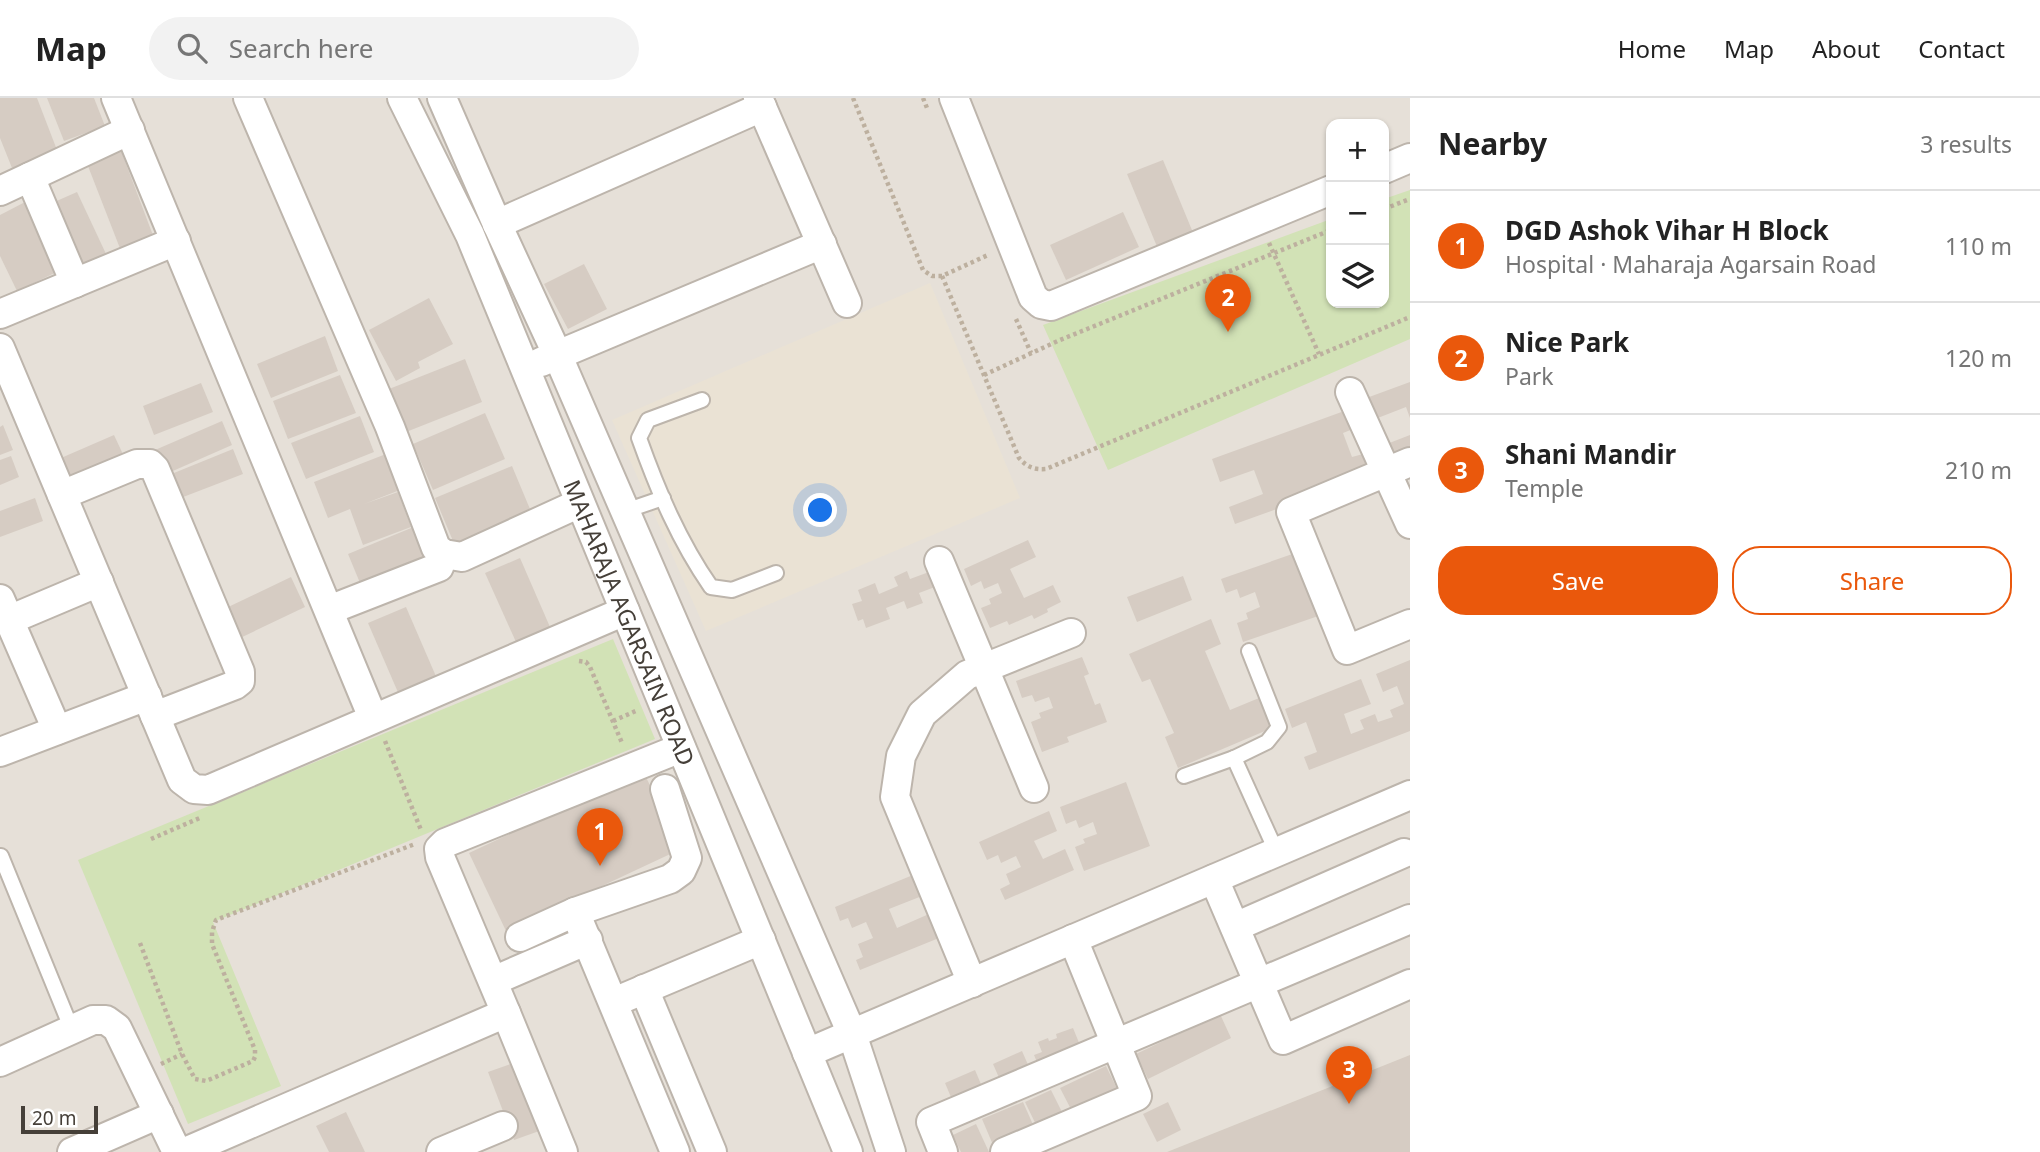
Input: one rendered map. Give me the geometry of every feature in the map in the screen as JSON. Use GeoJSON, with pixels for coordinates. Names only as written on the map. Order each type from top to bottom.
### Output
{"type":"FeatureCollection","features":[{"type":"Feature","properties":{"kind":"street"},"geometry":{"type":"LineString","coordinates":[[116,98],[379,729]]}},
{"type":"Feature","properties":{"kind":"street"},"geometry":{"type":"LineString","coordinates":[[248,98],[390,427],[436,548],[444,554],[462,557],[580,503]]}},
{"type":"Feature","properties":{"kind":"street","name":"MAHARAJA AGARSAIN ROAD"},"geometry":{"type":"LineString","coordinates":[[402,98],[470,235],[848,1152]]}},
{"type":"Feature","properties":{"kind":"street"},"geometry":{"type":"LineString","coordinates":[[442,98],[557,354],[852,1034],[891,1152]]}},
{"type":"Feature","properties":{"kind":"street"},"geometry":{"type":"LineString","coordinates":[[954,98],[1033,297],[1045,305],[1051,306],[1326,192]]}},
{"type":"Feature","properties":{"kind":"street"},"geometry":{"type":"LineString","coordinates":[[496,223],[760,103],[847,303]]}},
{"type":"Feature","properties":{"kind":"street"},"geometry":{"type":"LineString","coordinates":[[0,191],[130,130]]}},
{"type":"Feature","properties":{"kind":"street"},"geometry":{"type":"LineString","coordinates":[[1389,167],[1410,158]]}},
{"type":"Feature","properties":{"kind":"street"},"geometry":{"type":"LineString","coordinates":[[30,177],[75,283]]}},
{"type":"Feature","properties":{"kind":"street"},"geometry":{"type":"LineString","coordinates":[[0,314],[176,241]]}},
{"type":"Feature","properties":{"kind":"street"},"geometry":{"type":"LineString","coordinates":[[525,369],[822,244]]}},
{"type":"Feature","properties":{"kind":"street"},"geometry":{"type":"LineString","coordinates":[[0,348],[10,399],[62,495],[182,780],[194,789],[208,790],[379,729],[625,611]]}},
{"type":"Feature","properties":{"kind":"street"},"geometry":{"type":"LineString","coordinates":[[1350,392],[1398,466],[1410,524]]}},
{"type":"Feature","properties":{"kind":"street"},"geometry":{"type":"LineString","coordinates":[[0,752],[57,730],[235,685],[240,681],[240,671],[155,469],[150,464],[137,464],[62,495]]}},
{"type":"Feature","properties":{"kind":"street"},"geometry":{"type":"LineString","coordinates":[[1398,466],[1291,512],[1347,650],[1410,624]]}},
{"type":"Feature","properties":{"kind":"street"},"geometry":{"type":"LineString","coordinates":[[329,610],[439,567],[444,554]]}},
{"type":"Feature","properties":{"kind":"street"},"geometry":{"type":"LineString","coordinates":[[939,561],[1034,788]]}},
{"type":"Feature","properties":{"kind":"street"},"geometry":{"type":"LineString","coordinates":[[57,730],[5,610],[99,582]]}},
{"type":"Feature","properties":{"kind":"street"},"geometry":{"type":"LineString","coordinates":[[972,983],[895,797],[901,756],[922,714],[967,674],[1071,633]]}},
{"type":"Feature","properties":{"kind":"street"},"geometry":{"type":"LineString","coordinates":[[563,1152],[440,857],[439,849],[445,843],[681,748]]}},
{"type":"Feature","properties":{"kind":"street"},"geometry":{"type":"LineString","coordinates":[[520,937],[575,912],[670,879],[681,871],[687,858],[666,789]]}},
{"type":"Feature","properties":{"kind":"street"},"geometry":{"type":"LineString","coordinates":[[807,1053],[1410,795]]}},
{"type":"Feature","properties":{"kind":"street"},"geometry":{"type":"LineString","coordinates":[[1235,927],[1404,853]]}},
{"type":"Feature","properties":{"kind":"street"},"geometry":{"type":"LineString","coordinates":[[1214,879],[1283,1040],[1410,984]]}},
{"type":"Feature","properties":{"kind":"street"},"geometry":{"type":"LineString","coordinates":[[575,912],[676,1152]]}},
{"type":"Feature","properties":{"kind":"street"},"geometry":{"type":"LineString","coordinates":[[943,1152],[931,1122],[1410,919]]}},
{"type":"Feature","properties":{"kind":"street"},"geometry":{"type":"LineString","coordinates":[[1005,1152],[1137,1096],[1073,939]]}},
{"type":"Feature","properties":{"kind":"street"},"geometry":{"type":"LineString","coordinates":[[493,981],[588,940]]}},
{"type":"Feature","properties":{"kind":"street"},"geometry":{"type":"LineString","coordinates":[[614,1002],[761,940]]}},
{"type":"Feature","properties":{"kind":"street"},"geometry":{"type":"LineString","coordinates":[[644,989],[712,1152]]}},
{"type":"Feature","properties":{"kind":"street"},"geometry":{"type":"LineString","coordinates":[[185,1152],[506,1013]]}},
{"type":"Feature","properties":{"kind":"street"},"geometry":{"type":"LineString","coordinates":[[0,1062],[93,1020],[106,1020],[117,1028],[177,1152]]}},
{"type":"Feature","properties":{"kind":"street"},"geometry":{"type":"LineString","coordinates":[[72,1152],[159,1114]]}},
{"type":"Feature","properties":{"kind":"street"},"geometry":{"type":"LineString","coordinates":[[441,1152],[475,1145],[503,1126]]}},
{"type":"Feature","properties":{"kind":"lane"},"geometry":{"type":"LineString","coordinates":[[702,401],[648,420],[639,438],[673,524],[711,587],[732,590],[776,573]]}},
{"type":"Feature","properties":{"kind":"lane"},"geometry":{"type":"LineString","coordinates":[[625,511],[663,498]]}},
{"type":"Feature","properties":{"kind":"lane"},"geometry":{"type":"LineString","coordinates":[[1184,776],[1268,743],[1279,727],[1249,651]]}},
{"type":"Feature","properties":{"kind":"lane"},"geometry":{"type":"LineString","coordinates":[[1234,758],[1277,853]]}},
{"type":"Feature","properties":{"kind":"lane"},"geometry":{"type":"LineString","coordinates":[[1,856],[72,1030]]}},
{"type":"Feature","properties":{"kind":"path"},"geometry":{"type":"LineString","coordinates":[[853,98],[919,262],[927,274],[942,276],[989,255]]}},
{"type":"Feature","properties":{"kind":"path"},"geometry":{"type":"LineString","coordinates":[[1389,207],[1410,199]]}},
{"type":"Feature","properties":{"kind":"path"},"geometry":{"type":"LineString","coordinates":[[984,375],[1060,340],[1326,232]]}},
{"type":"Feature","properties":{"kind":"path"},"geometry":{"type":"LineString","coordinates":[[1273,253],[1319,354]]}},
{"type":"Feature","properties":{"kind":"path"},"geometry":{"type":"LineString","coordinates":[[942,276],[1019,458],[1025,465],[1039,470],[1410,317]]}},
{"type":"Feature","properties":{"kind":"path"},"geometry":{"type":"LineString","coordinates":[[574,661],[586,662],[590,667],[613,721]]}},
{"type":"Feature","properties":{"kind":"path"},"geometry":{"type":"LineString","coordinates":[[140,943],[182,1054],[195,1079],[206,1081],[253,1061],[255,1050],[212,944],[213,925],[216,920],[426,840],[379,729]]}},
{"type":"Feature","properties":{"kind":"shaded area"},"geometry":{"type":"Polygon","coordinates":[[[0,98],[1410,98],[1410,1152],[0,1152],[0,98]]]}},
{"type":"Feature","properties":{"kind":"shaded area"},"geometry":{"type":"Polygon","coordinates":[[[930,283],[1020,498],[706,631],[612,420],[930,283]]]}},
{"type":"Feature","properties":{"kind":"green space"},"geometry":{"type":"Polygon","coordinates":[[[1410,190],[1410,339],[1108,470],[1043,325],[1326,221],[1326,308],[1389,308],[1389,197],[1410,190]]]}},
{"type":"Feature","properties":{"kind":"green space"},"geometry":{"type":"Polygon","coordinates":[[[613,639],[655,739],[213,922],[281,1086],[188,1124],[78,860],[613,639]]]}},
{"type":"Feature","properties":{"kind":"building"},"geometry":{"type":"Polygon","coordinates":[[[0,98],[37,98],[57,150],[12,168],[0,138],[0,98]]]}},
{"type":"Feature","properties":{"kind":"building"},"geometry":{"type":"Polygon","coordinates":[[[47,98],[94,98],[105,126],[64,141],[47,98]]]}},
{"type":"Feature","properties":{"kind":"building"},"geometry":{"type":"Polygon","coordinates":[[[120,148],[154,238],[121,251],[86,161],[120,148]]]}},
{"type":"Feature","properties":{"kind":"building"},"geometry":{"type":"Polygon","coordinates":[[[1163,160],[1194,235],[1158,249],[1127,174],[1163,160]]]}},
{"type":"Feature","properties":{"kind":"building"},"geometry":{"type":"Polygon","coordinates":[[[77,192],[107,256],[73,272],[43,207],[77,192]]]}},
{"type":"Feature","properties":{"kind":"building"},"geometry":{"type":"Polygon","coordinates":[[[29,200],[63,269],[17,291],[0,256],[0,215],[29,200]]]}},
{"type":"Feature","properties":{"kind":"building"},"geometry":{"type":"Polygon","coordinates":[[[1123,212],[1139,247],[1066,280],[1050,245],[1123,212]]]}},
{"type":"Feature","properties":{"kind":"building"},"geometry":{"type":"Polygon","coordinates":[[[584,264],[607,309],[568,329],[544,284],[584,264]]]}},
{"type":"Feature","properties":{"kind":"building"},"geometry":{"type":"Polygon","coordinates":[[[429,298],[453,344],[418,362],[420,368],[396,381],[369,330],[429,298]]]}},
{"type":"Feature","properties":{"kind":"building"},"geometry":{"type":"Polygon","coordinates":[[[325,336],[338,371],[271,398],[257,364],[325,336]]]}},
{"type":"Feature","properties":{"kind":"building"},"geometry":{"type":"Polygon","coordinates":[[[465,359],[482,402],[406,432],[389,389],[465,359]]]}},
{"type":"Feature","properties":{"kind":"building"},"geometry":{"type":"Polygon","coordinates":[[[340,375],[356,413],[288,439],[273,401],[340,375]]]}},
{"type":"Feature","properties":{"kind":"building"},"geometry":{"type":"Polygon","coordinates":[[[1410,382],[1410,418],[1406,407],[1370,421],[1361,400],[1410,382]]]}},
{"type":"Feature","properties":{"kind":"building"},"geometry":{"type":"Polygon","coordinates":[[[201,383],[213,412],[154,435],[143,406],[201,383]]]}},
{"type":"Feature","properties":{"kind":"building"},"geometry":{"type":"Polygon","coordinates":[[[1347,410],[1353,429],[1343,433],[1352,457],[1363,454],[1371,475],[1235,524],[1229,507],[1263,494],[1254,470],[1220,482],[1212,459],[1347,410]]]}},
{"type":"Feature","properties":{"kind":"building"},"geometry":{"type":"Polygon","coordinates":[[[485,413],[505,459],[433,490],[413,444],[485,413]]]}},
{"type":"Feature","properties":{"kind":"building"},"geometry":{"type":"Polygon","coordinates":[[[360,416],[374,452],[306,479],[291,443],[360,416]]]}},
{"type":"Feature","properties":{"kind":"building"},"geometry":{"type":"Polygon","coordinates":[[[222,421],[232,445],[166,474],[155,450],[222,421]]]}},
{"type":"Feature","properties":{"kind":"building"},"geometry":{"type":"Polygon","coordinates":[[[3,425],[13,450],[0,455],[0,427],[3,425]]]}},
{"type":"Feature","properties":{"kind":"building"},"geometry":{"type":"Polygon","coordinates":[[[114,435],[128,465],[74,489],[61,458],[114,435]]]}},
{"type":"Feature","properties":{"kind":"building"},"geometry":{"type":"Polygon","coordinates":[[[1410,435],[1410,459],[1387,468],[1379,447],[1410,435]]]}},
{"type":"Feature","properties":{"kind":"building"},"geometry":{"type":"Polygon","coordinates":[[[233,449],[243,474],[178,499],[169,475],[233,449]]]}},
{"type":"Feature","properties":{"kind":"building"},"geometry":{"type":"Polygon","coordinates":[[[386,454],[400,490],[364,504],[398,492],[411,527],[363,545],[350,509],[328,518],[314,482],[386,454]]]}},
{"type":"Feature","properties":{"kind":"building"},"geometry":{"type":"Polygon","coordinates":[[[11,456],[19,477],[0,485],[0,460],[11,456]]]}},
{"type":"Feature","properties":{"kind":"building"},"geometry":{"type":"Polygon","coordinates":[[[512,466],[535,521],[458,553],[435,498],[512,466]]]}},
{"type":"Feature","properties":{"kind":"building"},"geometry":{"type":"Polygon","coordinates":[[[35,498],[43,521],[0,537],[0,511],[35,498]]]}},
{"type":"Feature","properties":{"kind":"building"},"geometry":{"type":"Polygon","coordinates":[[[416,526],[433,566],[365,595],[348,554],[416,526]]]}},
{"type":"Feature","properties":{"kind":"building"},"geometry":{"type":"Polygon","coordinates":[[[1028,540],[1036,557],[1010,569],[1024,598],[1053,585],[1061,602],[1034,619],[1032,615],[1009,625],[1007,621],[990,628],[981,608],[991,604],[989,599],[1002,593],[998,583],[984,589],[981,581],[971,586],[964,569],[1028,540]]]}},
{"type":"Feature","properties":{"kind":"building"},"geometry":{"type":"Polygon","coordinates":[[[1301,551],[1298,566],[1308,594],[1316,592],[1324,614],[1243,642],[1237,623],[1248,619],[1246,613],[1260,607],[1255,592],[1240,598],[1237,589],[1226,593],[1221,579],[1301,551]]]}},
{"type":"Feature","properties":{"kind":"building"},"geometry":{"type":"Polygon","coordinates":[[[520,558],[550,627],[516,642],[485,573],[520,558]]]}},
{"type":"Feature","properties":{"kind":"building"},"geometry":{"type":"Polygon","coordinates":[[[907,571],[910,579],[929,572],[935,587],[919,593],[923,603],[907,609],[904,601],[886,608],[890,619],[866,628],[863,619],[858,621],[852,604],[862,601],[858,590],[875,583],[879,594],[898,586],[894,577],[907,571]]]}},
{"type":"Feature","properties":{"kind":"building"},"geometry":{"type":"Polygon","coordinates":[[[1183,576],[1192,600],[1137,622],[1127,597],[1183,576]]]}},
{"type":"Feature","properties":{"kind":"building"},"geometry":{"type":"Polygon","coordinates":[[[291,577],[305,607],[238,639],[224,609],[291,577]]]}},
{"type":"Feature","properties":{"kind":"building"},"geometry":{"type":"Polygon","coordinates":[[[406,607],[438,681],[400,697],[368,623],[406,607]]]}},
{"type":"Feature","properties":{"kind":"building"},"geometry":{"type":"Polygon","coordinates":[[[1211,619],[1221,644],[1205,651],[1230,710],[1259,698],[1272,728],[1178,768],[1165,737],[1174,733],[1150,679],[1142,682],[1129,654],[1211,619]]]}},
{"type":"Feature","properties":{"kind":"building"},"geometry":{"type":"Polygon","coordinates":[[[1082,657],[1089,674],[1084,676],[1095,705],[1100,703],[1107,722],[1067,737],[1069,742],[1042,752],[1031,722],[1041,718],[1039,713],[1053,708],[1049,697],[1035,702],[1032,695],[1022,698],[1016,681],[1082,657]]]}},
{"type":"Feature","properties":{"kind":"building"},"geometry":{"type":"Polygon","coordinates":[[[1410,660],[1410,731],[1309,770],[1304,757],[1317,752],[1306,722],[1292,728],[1285,709],[1361,679],[1371,704],[1344,714],[1351,734],[1364,729],[1360,720],[1375,714],[1378,722],[1393,717],[1390,710],[1404,704],[1397,686],[1383,692],[1376,674],[1410,660]]]}},
{"type":"Feature","properties":{"kind":"building"},"geometry":{"type":"Polygon","coordinates":[[[643,771],[681,849],[506,931],[469,853],[643,771]]]}},
{"type":"Feature","properties":{"kind":"building"},"geometry":{"type":"Polygon","coordinates":[[[1126,782],[1150,846],[1084,871],[1075,847],[1085,843],[1083,839],[1097,834],[1093,822],[1079,828],[1076,820],[1066,824],[1060,807],[1126,782]]]}},
{"type":"Feature","properties":{"kind":"building"},"geometry":{"type":"Polygon","coordinates":[[[1049,811],[1057,831],[1034,841],[1043,859],[1065,849],[1074,870],[1005,900],[1000,889],[1010,884],[1006,874],[1021,867],[1016,856],[1001,863],[998,855],[987,860],[979,842],[1049,811]]]}},
{"type":"Feature","properties":{"kind":"building"},"geometry":{"type":"Polygon","coordinates":[[[913,875],[922,896],[889,909],[897,928],[929,914],[939,938],[860,970],[856,960],[863,957],[858,944],[873,938],[866,922],[852,928],[848,918],[840,921],[835,907],[913,875]]]}},
{"type":"Feature","properties":{"kind":"building"},"geometry":{"type":"Polygon","coordinates":[[[1220,1014],[1231,1038],[1148,1079],[1136,1054],[1220,1014]]]}},
{"type":"Feature","properties":{"kind":"building"},"geometry":{"type":"Polygon","coordinates":[[[1073,1028],[1082,1050],[1039,1067],[1034,1055],[1042,1052],[1038,1042],[1057,1038],[1056,1034],[1073,1028]]]}},
{"type":"Feature","properties":{"kind":"building"},"geometry":{"type":"Polygon","coordinates":[[[1022,1051],[1033,1076],[1004,1089],[993,1064],[1022,1051]]]}},
{"type":"Feature","properties":{"kind":"building"},"geometry":{"type":"Polygon","coordinates":[[[1410,1055],[1410,1152],[1167,1152],[1410,1055]]]}},
{"type":"Feature","properties":{"kind":"building"},"geometry":{"type":"Polygon","coordinates":[[[516,1062],[542,1130],[514,1140],[488,1072],[516,1062]]]}},
{"type":"Feature","properties":{"kind":"building"},"geometry":{"type":"Polygon","coordinates":[[[1106,1066],[1120,1095],[1075,1117],[1060,1088],[1106,1066]]]}},
{"type":"Feature","properties":{"kind":"building"},"geometry":{"type":"Polygon","coordinates":[[[975,1070],[986,1096],[956,1109],[945,1083],[975,1070]]]}},
{"type":"Feature","properties":{"kind":"building"},"geometry":{"type":"Polygon","coordinates":[[[1051,1090],[1066,1120],[1040,1133],[1025,1102],[1051,1090]]]}},
{"type":"Feature","properties":{"kind":"building"},"geometry":{"type":"Polygon","coordinates":[[[1023,1102],[1038,1136],[996,1152],[982,1119],[1023,1102]]]}},
{"type":"Feature","properties":{"kind":"building"},"geometry":{"type":"Polygon","coordinates":[[[1168,1102],[1181,1130],[1157,1142],[1143,1114],[1168,1102]]]}},
{"type":"Feature","properties":{"kind":"building"},"geometry":{"type":"Polygon","coordinates":[[[346,1112],[365,1152],[329,1152],[316,1126],[346,1112]]]}},
{"type":"Feature","properties":{"kind":"building"},"geometry":{"type":"Polygon","coordinates":[[[976,1124],[989,1152],[961,1152],[953,1135],[976,1124]]]}},
{"type":"Feature","properties":{"kind":"place","name":"Nice Park"},"geometry":{"type":"Point","coordinates":[1228,332]}},
{"type":"Feature","properties":{"kind":"place","name":"DGD Ashok Vihar H Block"},"geometry":{"type":"Point","coordinates":[600,866]}},
{"type":"Feature","properties":{"kind":"place","name":"Shani Mandir"},"geometry":{"type":"Point","coordinates":[1349,1104]}}]}
